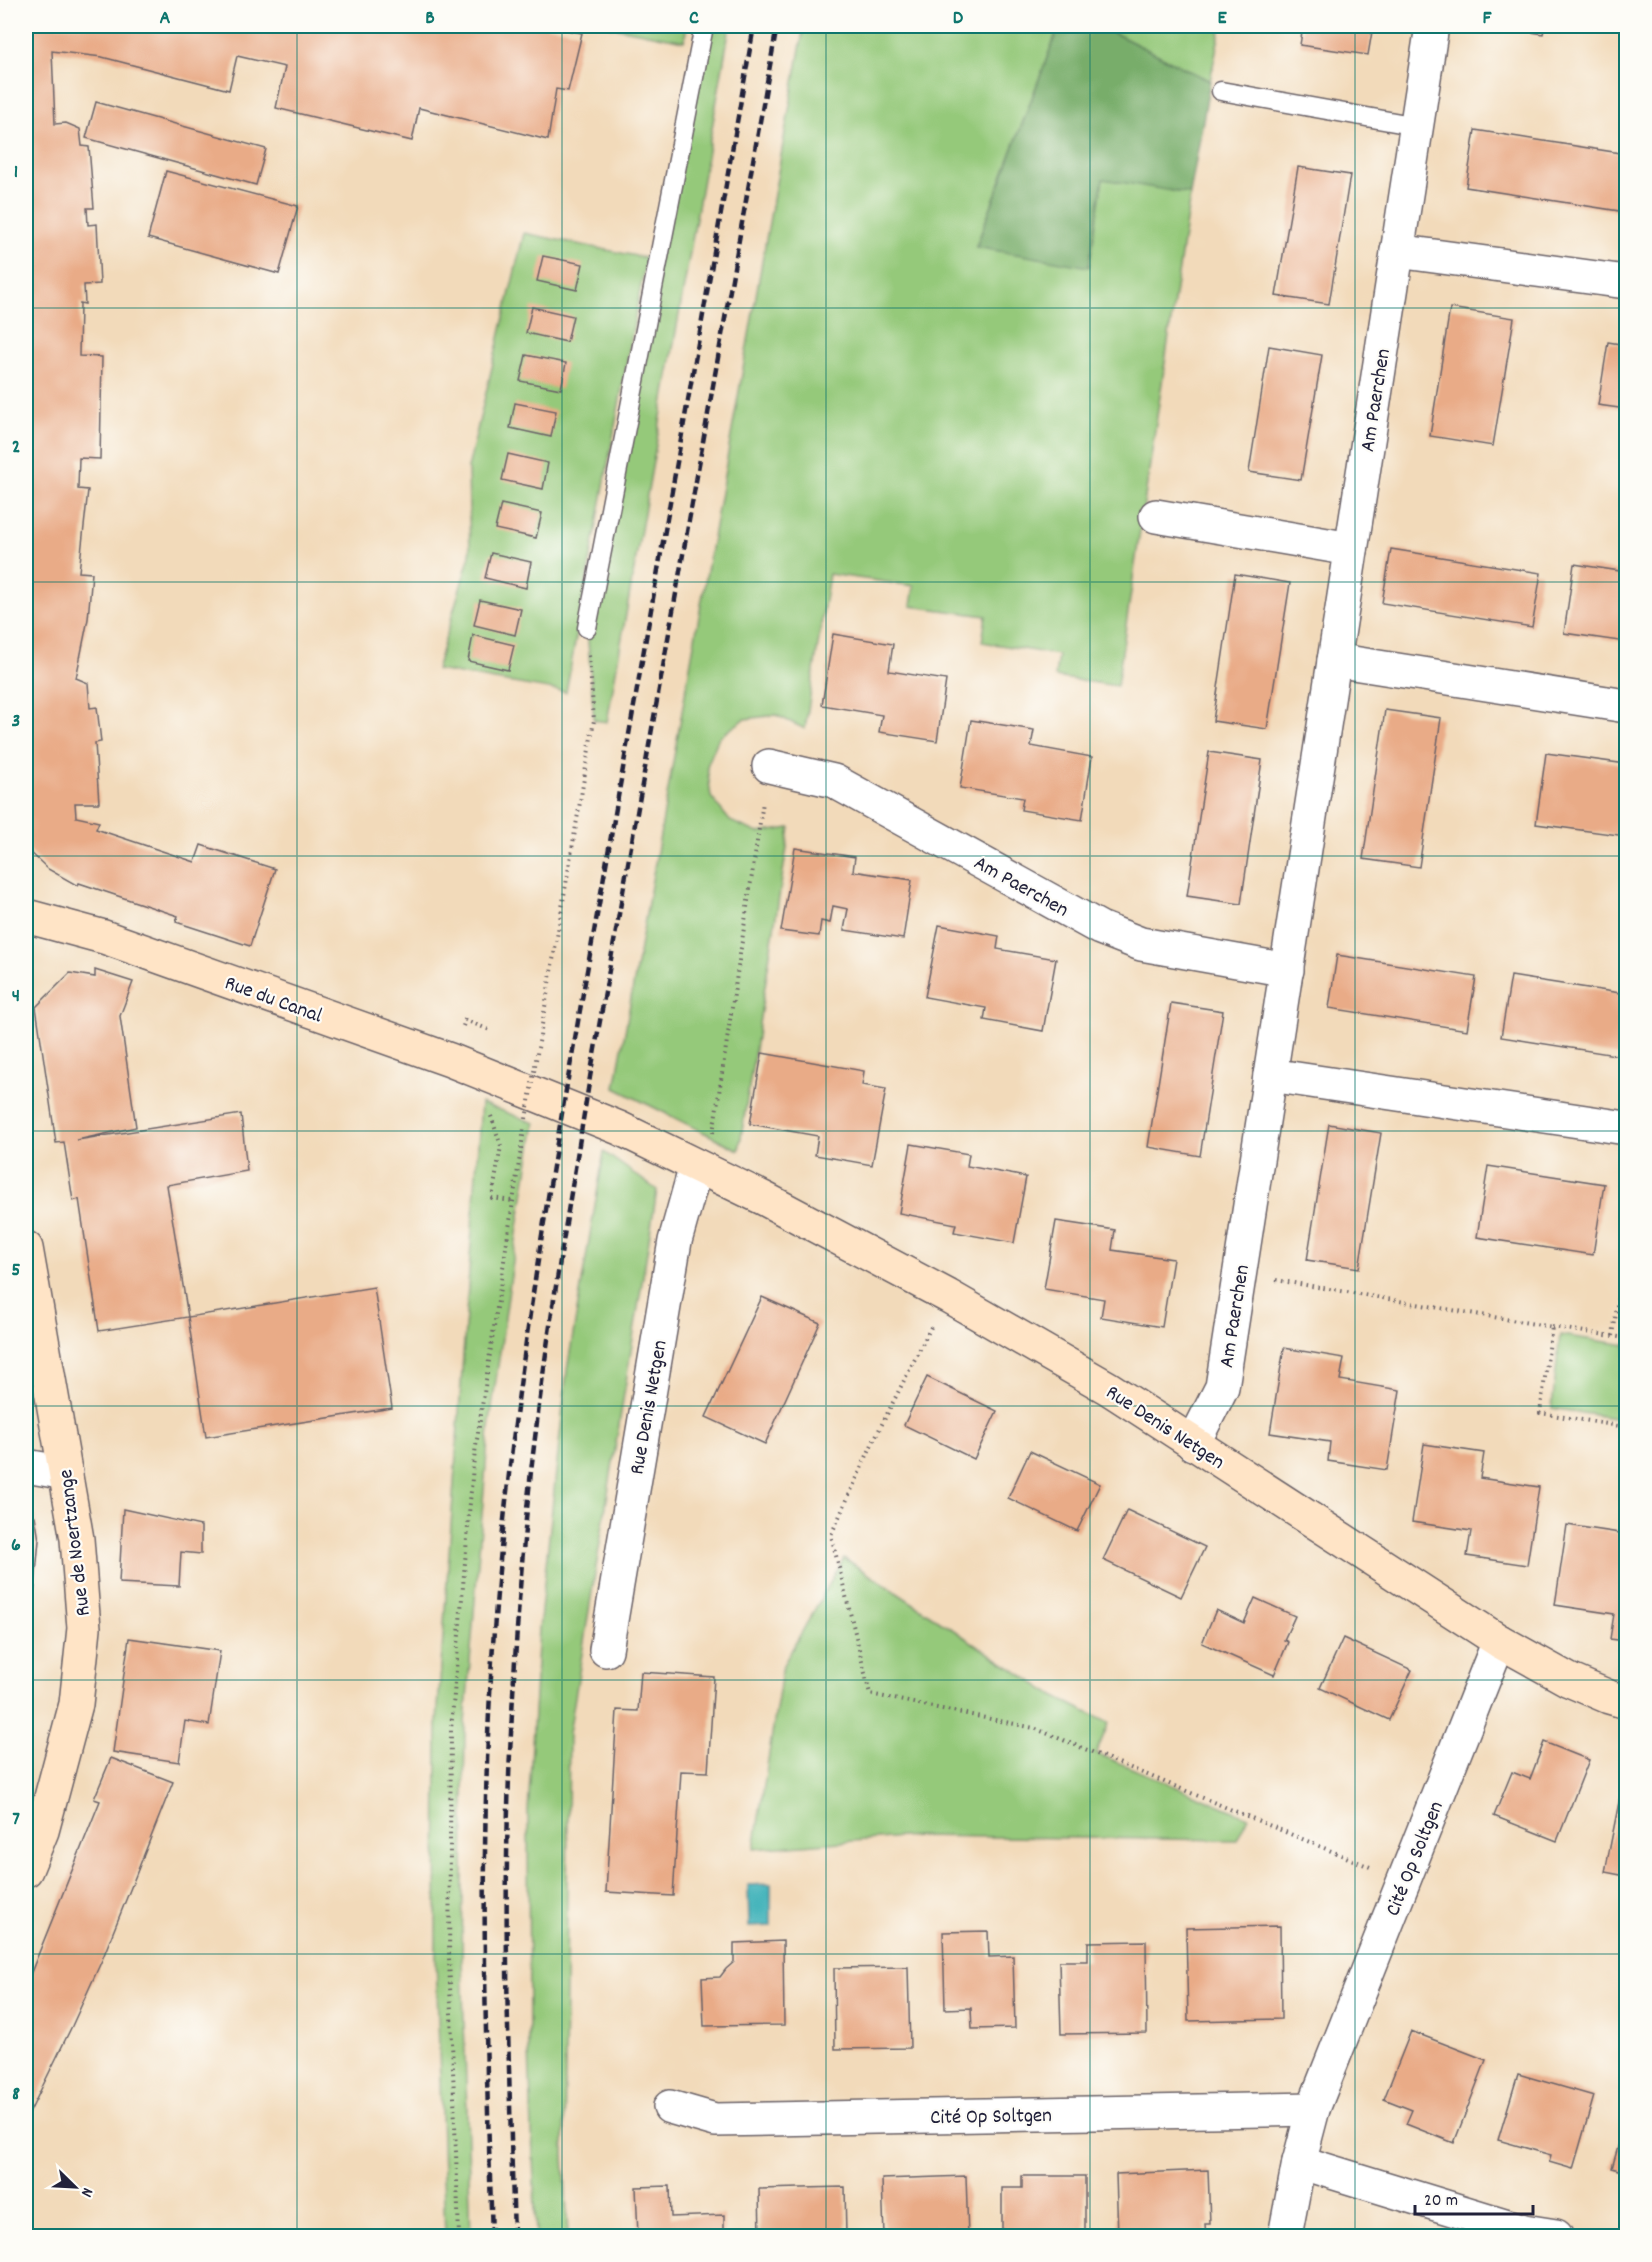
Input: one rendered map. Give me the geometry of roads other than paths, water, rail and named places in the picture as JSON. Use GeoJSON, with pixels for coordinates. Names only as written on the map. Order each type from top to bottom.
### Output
{"type":"FeatureCollection","features":[{"type":"Feature","properties":{"kind":"main road","name":"Rue du Canal"},"geometry":{"type":"LineString","coordinates":[[26,916],[104,937],[450,1060],[519,1088]]}},
{"type":"Feature","properties":{"kind":"main road","name":"Rue Denis Netgen"},"geometry":{"type":"LineString","coordinates":[[519,1088],[619,1128],[765,1199],[948,1296],[1108,1388],[1499,1641],[1569,1680],[1626,1702]]}},
{"type":"Feature","properties":{"kind":"main road","name":"Rue de Noertzange"},"geometry":{"type":"LineString","coordinates":[[26,1248],[77,1539],[84,1628],[75,1704],[42,1831],[26,1870]]}},
{"type":"Feature","properties":{"kind":"street","name":"Am Paerchen"},"geometry":{"type":"LineString","coordinates":[[1193,1444],[1222,1387],[1432,26]]}},
{"type":"Feature","properties":{"kind":"street"},"geometry":{"type":"LineString","coordinates":[[1397,250],[1626,282]]}},
{"type":"Feature","properties":{"kind":"street"},"geometry":{"type":"LineString","coordinates":[[1156,516],[1351,549]]}},
{"type":"Feature","properties":{"kind":"street"},"geometry":{"type":"LineString","coordinates":[[1334,660],[1626,706]]}},
{"type":"Feature","properties":{"kind":"street","name":"Am Paerchen"},"geometry":{"type":"LineString","coordinates":[[769,766],[834,781],[1100,928],[1141,944],[1287,970]]}},
{"type":"Feature","properties":{"kind":"street"},"geometry":{"type":"LineString","coordinates":[[1270,1075],[1626,1128]]}},
{"type":"Feature","properties":{"kind":"street","name":"Rue Denis Netgen"},"geometry":{"type":"LineString","coordinates":[[606,1650],[675,1241],[696,1166]]}},
{"type":"Feature","properties":{"kind":"street"},"geometry":{"type":"LineString","coordinates":[[26,1466],[66,1473]]}},
{"type":"Feature","properties":{"kind":"street","name":"Cité Op Soltgen"},"geometry":{"type":"LineString","coordinates":[[1285,2236],[1299,2162],[1313,2109],[1499,1641]]}},
{"type":"Feature","properties":{"kind":"street","name":"Cité Op Soltgen"},"geometry":{"type":"LineString","coordinates":[[670,2107],[715,2120],[1313,2109]]}},
{"type":"Feature","properties":{"kind":"street"},"geometry":{"type":"LineString","coordinates":[[1299,2162],[1524,2231],[1556,2236]]}},
{"type":"Feature","properties":{"kind":"lane"},"geometry":{"type":"LineString","coordinates":[[587,628],[704,26]]}},
{"type":"Feature","properties":{"kind":"lane"},"geometry":{"type":"LineString","coordinates":[[1221,91],[1417,126]]}},
{"type":"Feature","properties":{"kind":"water"},"geometry":{"type":"Polygon","coordinates":[[[771,1884],[771,1926],[749,1927],[748,1885],[771,1884]]]}},
{"type":"Feature","properties":{"kind":"railway"},"geometry":{"type":"LineString","coordinates":[[492,2236],[486,2010],[486,1782],[494,1631],[513,1441],[539,1252],[570,1064],[754,26]]}},
{"type":"Feature","properties":{"kind":"railway"},"geometry":{"type":"LineString","coordinates":[[514,2236],[507,1985],[508,1796],[518,1619],[531,1468],[554,1298],[590,1077],[777,26]]}}]}
